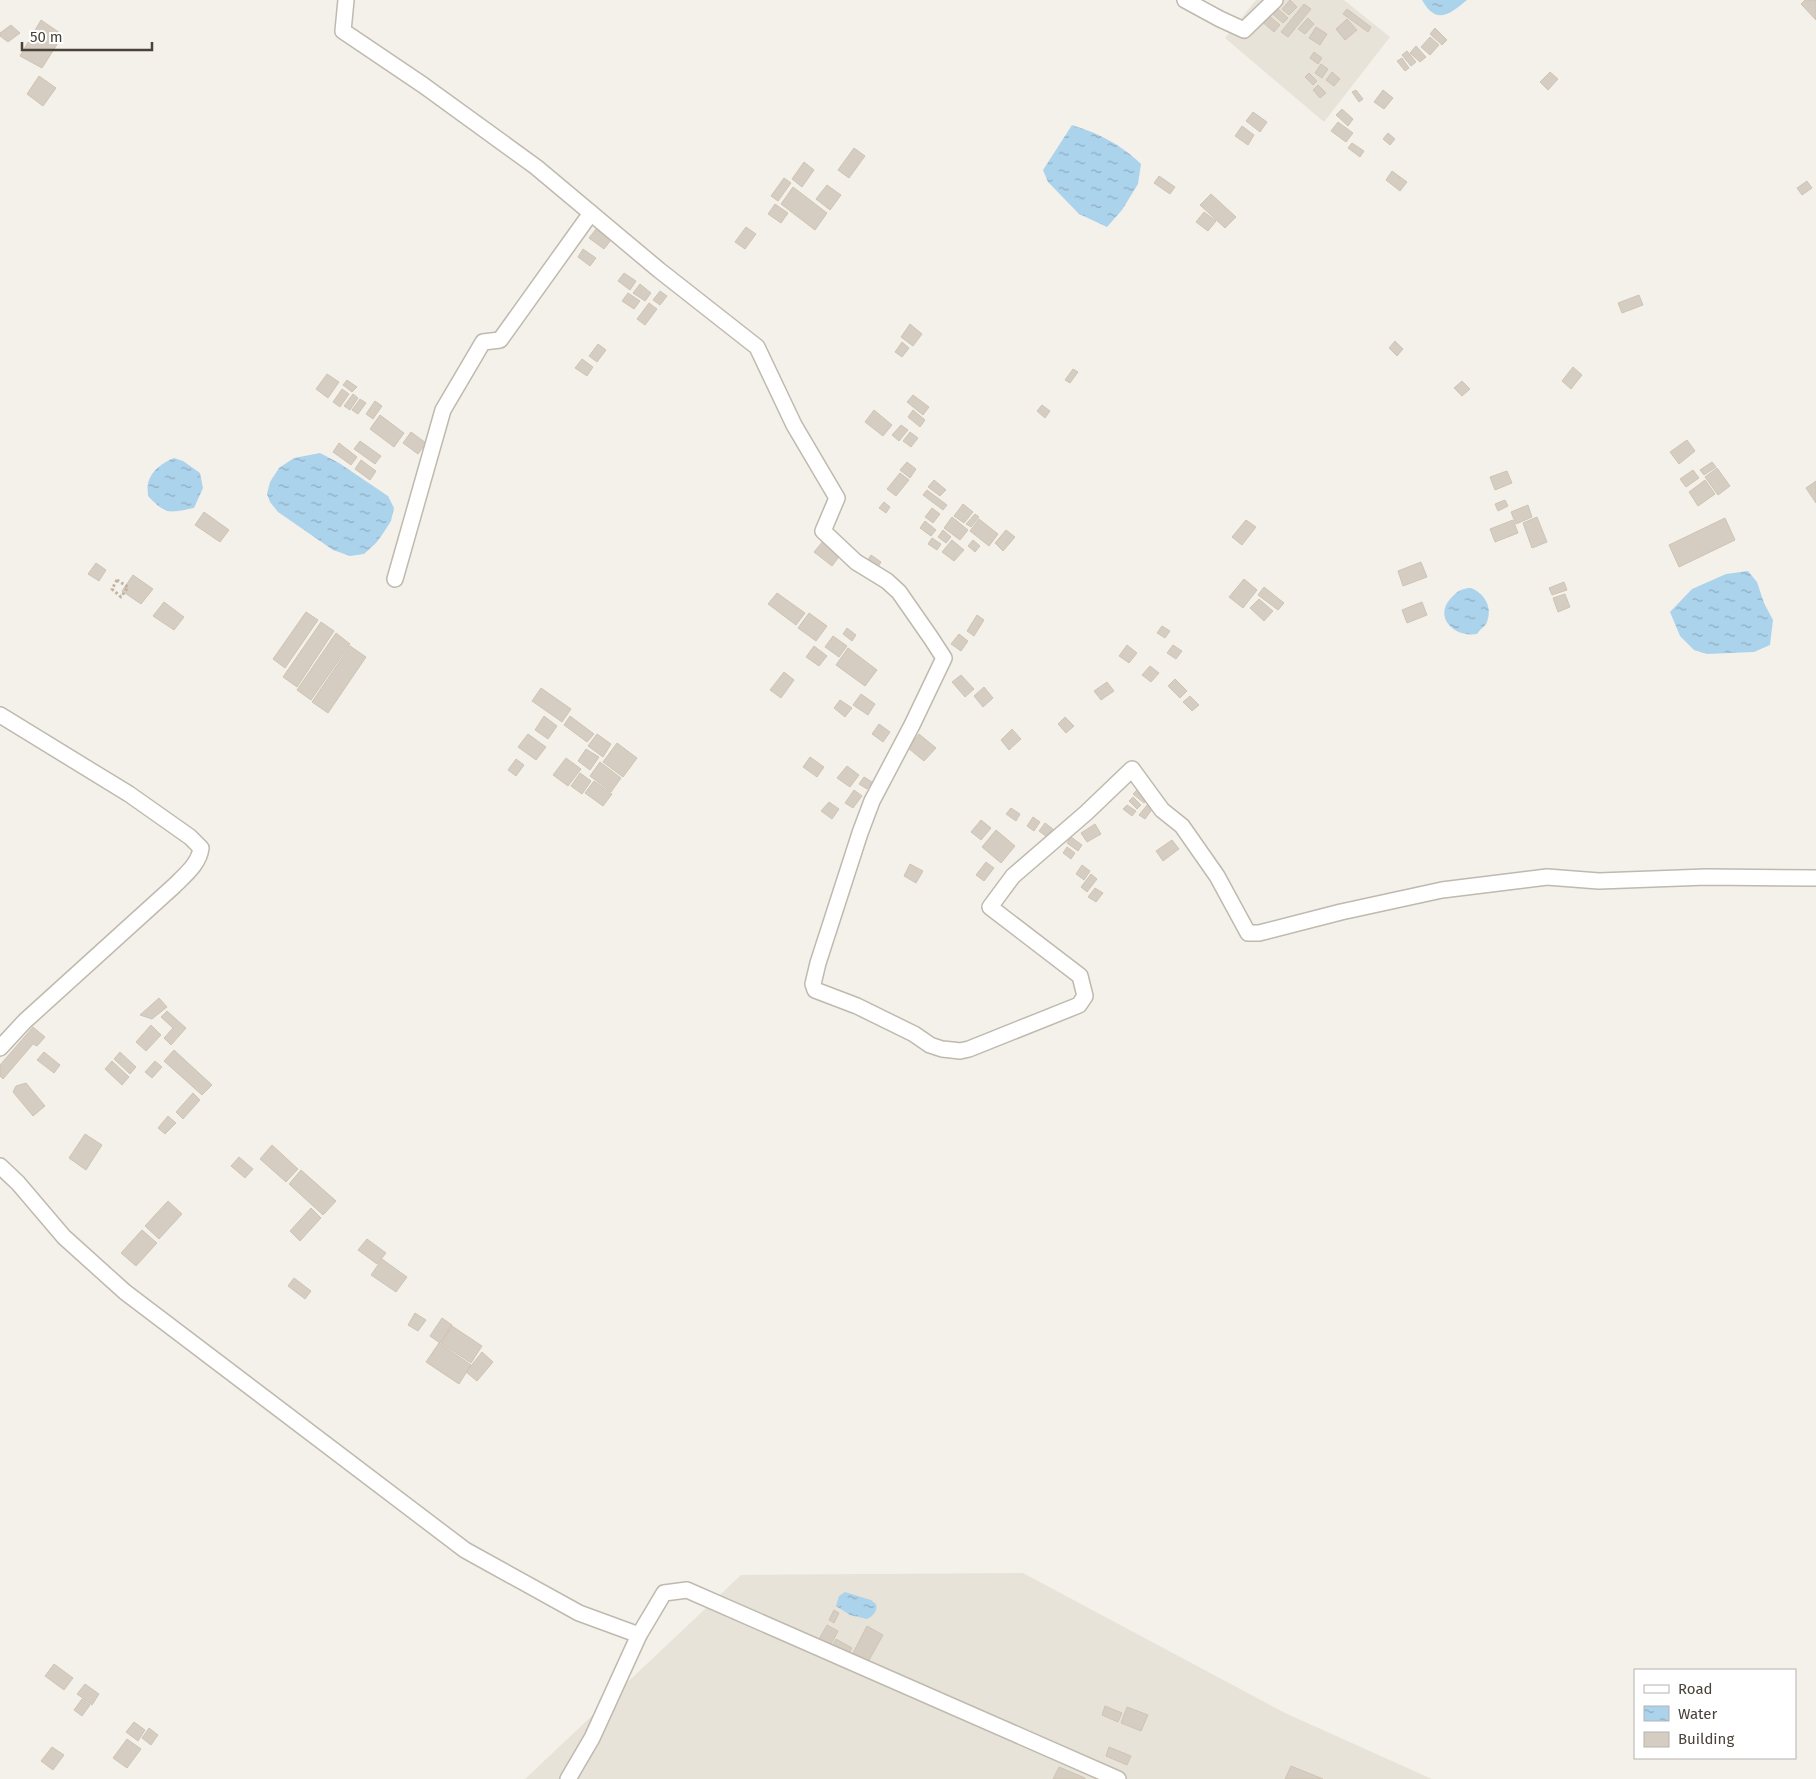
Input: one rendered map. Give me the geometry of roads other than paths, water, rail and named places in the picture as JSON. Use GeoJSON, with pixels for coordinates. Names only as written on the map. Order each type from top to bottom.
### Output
{"type":"FeatureCollection","features":[{"type":"Feature","properties":{"kind":"street"},"geometry":{"type":"LineString","coordinates":[[346,0],[343,30],[536,167],[659,270],[757,346],[794,425],[837,498],[823,531],[856,562],[887,581],[899,592],[944,658],[872,802],[860,833],[818,963],[813,984],[815,990],[857,1006],[914,1034],[930,1045],[942,1049],[960,1051],[1079,1005],[1085,996],[1080,976],[990,907],[1013,876],[1086,813],[1132,769],[1162,810],[1182,826],[1187,833],[1217,876],[1248,933],[1259,933],[1341,912],[1442,890],[1547,877],[1599,881],[1706,877],[1816,878]]}},
{"type":"Feature","properties":{"kind":"street"},"geometry":{"type":"LineString","coordinates":[[1185,0],[1244,30],[1275,0]]}},
{"type":"Feature","properties":{"kind":"street"},"geometry":{"type":"LineString","coordinates":[[395,579],[443,410],[484,342],[500,340],[591,213]]}},
{"type":"Feature","properties":{"kind":"street"},"geometry":{"type":"LineString","coordinates":[[0,715],[129,794],[190,837],[201,848],[200,855],[193,866],[174,886],[40,1008],[0,1048]]}},
{"type":"Feature","properties":{"kind":"street"},"geometry":{"type":"LineString","coordinates":[[0,1166],[18,1183],[64,1236],[125,1292],[465,1550],[579,1613],[639,1635]]}},
{"type":"Feature","properties":{"kind":"street"},"geometry":{"type":"LineString","coordinates":[[568,1779],[592,1738],[639,1635],[664,1592],[687,1590],[1118,1779]]}},
{"type":"Feature","properties":{"kind":"water"},"geometry":{"type":"Polygon","coordinates":[[[1422,0],[1467,0],[1449,13],[1438,15],[1432,13],[1422,0]]]}},
{"type":"Feature","properties":{"kind":"water"},"geometry":{"type":"Polygon","coordinates":[[[1072,125],[1109,140],[1141,164],[1138,184],[1122,210],[1107,227],[1079,214],[1048,182],[1043,170],[1072,125]]]}},
{"type":"Feature","properties":{"kind":"water"},"geometry":{"type":"Polygon","coordinates":[[[320,453],[339,463],[388,496],[394,508],[391,521],[382,535],[364,554],[350,556],[333,550],[278,512],[270,502],[267,494],[270,482],[279,468],[294,458],[320,453]]]}},
{"type":"Feature","properties":{"kind":"water"},"geometry":{"type":"Polygon","coordinates":[[[174,458],[183,461],[200,473],[203,488],[194,508],[168,511],[159,507],[148,496],[148,485],[152,475],[162,465],[174,458]]]}},
{"type":"Feature","properties":{"kind":"water"},"geometry":{"type":"Polygon","coordinates":[[[1748,571],[1757,582],[1764,603],[1773,620],[1770,645],[1754,652],[1707,654],[1694,650],[1680,636],[1670,612],[1692,589],[1726,574],[1748,571]]]}},
{"type":"Feature","properties":{"kind":"water"},"geometry":{"type":"Polygon","coordinates":[[[1466,588],[1471,588],[1480,593],[1486,601],[1489,611],[1486,623],[1477,634],[1468,634],[1453,629],[1445,617],[1447,603],[1454,595],[1466,588]]]}},
{"type":"Feature","properties":{"kind":"water"},"geometry":{"type":"Polygon","coordinates":[[[845,1592],[871,1600],[876,1604],[874,1613],[867,1619],[850,1615],[836,1606],[839,1596],[845,1592]]]}}]}
